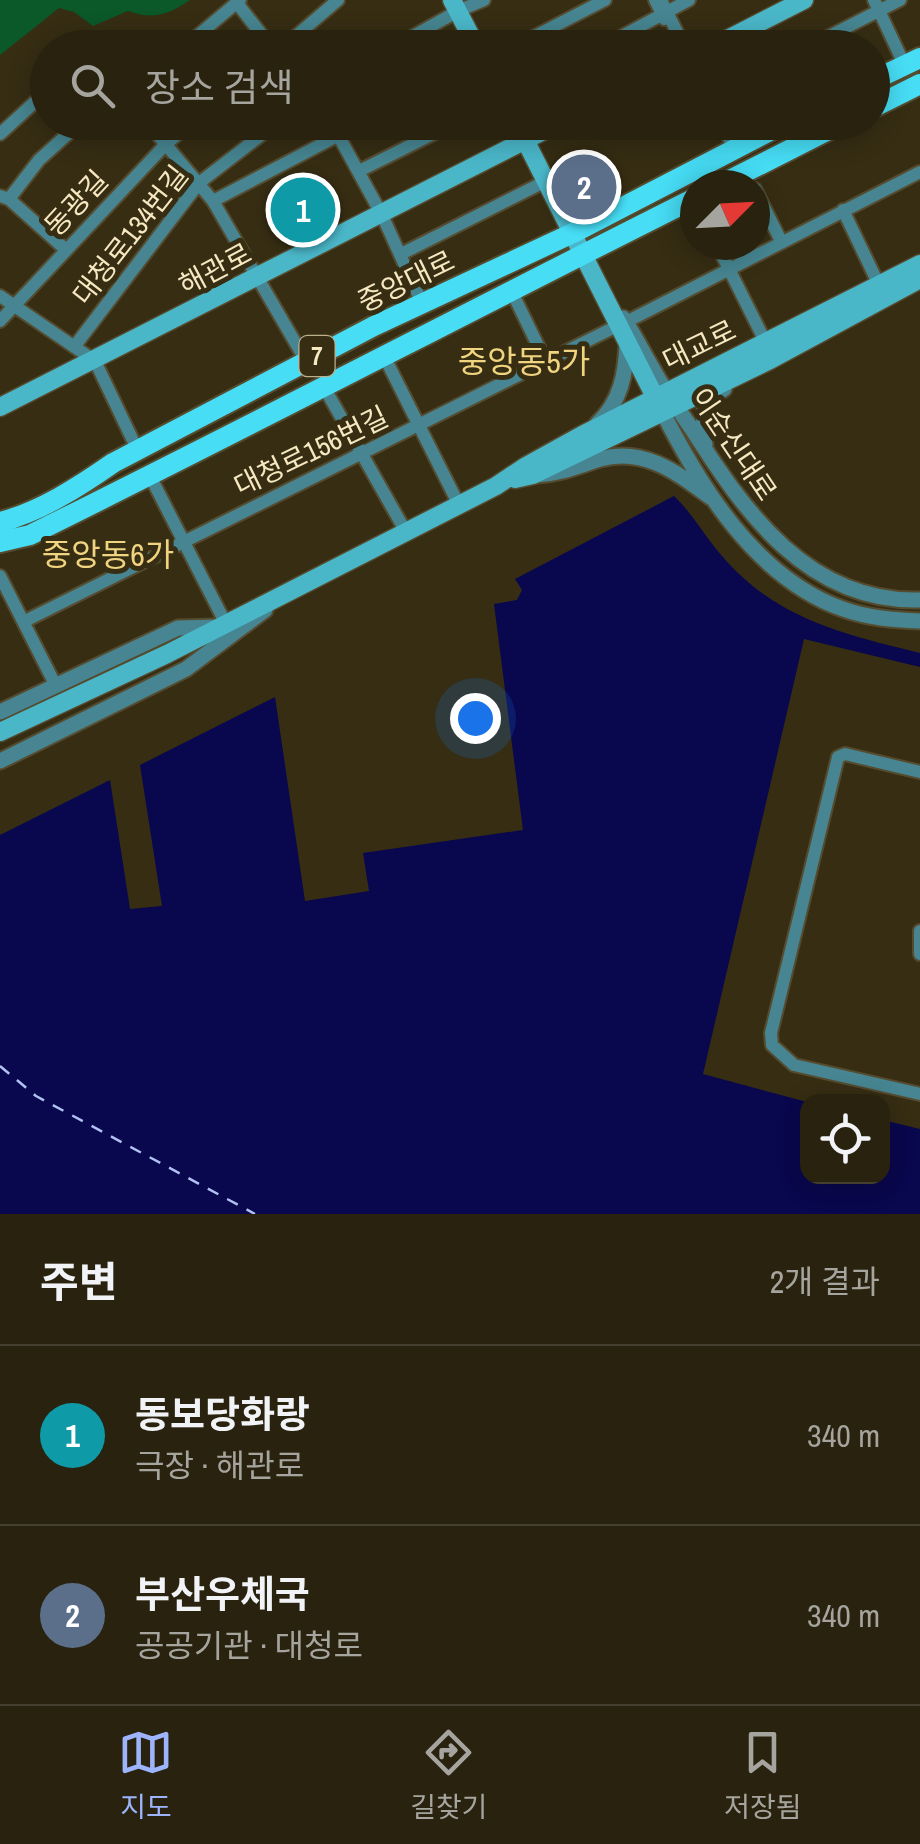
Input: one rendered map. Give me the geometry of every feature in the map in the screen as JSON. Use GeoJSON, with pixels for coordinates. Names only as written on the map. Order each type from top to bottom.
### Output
{"type":"FeatureCollection","features":[{"type":"Feature","properties":{"kind":"main road"},"geometry":{"type":"LineString","coordinates":[[745,30],[804,0]]}},
{"type":"Feature","properties":{"kind":"main road"},"geometry":{"type":"LineString","coordinates":[[455,5],[467,30]]}},
{"type":"Feature","properties":{"kind":"main road"},"geometry":{"type":"LineString","coordinates":[[890,72],[916,60]]}},
{"type":"Feature","properties":{"kind":"main road"},"geometry":{"type":"LineString","coordinates":[[890,99],[920,84]]}},
{"type":"Feature","properties":{"kind":"main road"},"geometry":{"type":"LineString","coordinates":[[525,140],[601,289],[665,402]]}},
{"type":"Feature","properties":{"kind":"main road","name":"해관로"},"geometry":{"type":"LineString","coordinates":[[0,407],[525,140]]}},
{"type":"Feature","properties":{"kind":"main road","name":"중앙대로"},"geometry":{"type":"LineString","coordinates":[[0,522],[86,482],[306,361],[573,233],[750,140]]}},
{"type":"Feature","properties":{"kind":"main road"},"geometry":{"type":"LineString","coordinates":[[770,170],[816,140]]}},
{"type":"Feature","properties":{"kind":"main road","name":"중앙대로"},"geometry":{"type":"LineString","coordinates":[[0,542],[30,536],[680,206]]}},
{"type":"Feature","properties":{"kind":"main road","name":"대교로"},"geometry":{"type":"LineString","coordinates":[[505,482],[533,475],[766,343],[920,264]]}},
{"type":"Feature","properties":{"kind":"main road","name":"대교로"},"geometry":{"type":"LineString","coordinates":[[0,732],[288,593],[505,482],[582,436],[758,366],[920,279]]}},
{"type":"Feature","properties":{"kind":"street"},"geometry":{"type":"LineString","coordinates":[[303,30],[338,0]]}},
{"type":"Feature","properties":{"kind":"street"},"geometry":{"type":"LineString","coordinates":[[418,30],[455,5],[484,0]]}},
{"type":"Feature","properties":{"kind":"street"},"geometry":{"type":"LineString","coordinates":[[547,30],[605,0]]}},
{"type":"Feature","properties":{"kind":"street"},"geometry":{"type":"LineString","coordinates":[[626,30],[661,6],[689,0]]}},
{"type":"Feature","properties":{"kind":"street"},"geometry":{"type":"LineString","coordinates":[[835,30],[876,5],[900,0]]}},
{"type":"Feature","properties":{"kind":"street"},"geometry":{"type":"LineString","coordinates":[[204,30],[239,1],[259,30]]}},
{"type":"Feature","properties":{"kind":"street"},"geometry":{"type":"LineString","coordinates":[[876,5],[916,60]]}},
{"type":"Feature","properties":{"kind":"street"},"geometry":{"type":"LineString","coordinates":[[661,6],[673,30]]}},
{"type":"Feature","properties":{"kind":"street"},"geometry":{"type":"LineString","coordinates":[[0,134],[30,106]]}},
{"type":"Feature","properties":{"kind":"street"},"geometry":{"type":"LineString","coordinates":[[61,140],[4,198],[65,250]]}},
{"type":"Feature","properties":{"kind":"street"},"geometry":{"type":"LineString","coordinates":[[161,140],[213,201],[306,361]]}},
{"type":"Feature","properties":{"kind":"street","name":"동광길"},"geometry":{"type":"LineString","coordinates":[[0,321],[171,140]]}},
{"type":"Feature","properties":{"kind":"street","name":"대청로134번길"},"geometry":{"type":"LineString","coordinates":[[74,347],[199,182],[254,140]]}},
{"type":"Feature","properties":{"kind":"street"},"geometry":{"type":"LineString","coordinates":[[213,201],[329,140]]}},
{"type":"Feature","properties":{"kind":"street"},"geometry":{"type":"LineString","coordinates":[[343,140],[422,303]]}},
{"type":"Feature","properties":{"kind":"street"},"geometry":{"type":"LineString","coordinates":[[359,171],[421,140]]}},
{"type":"Feature","properties":{"kind":"street"},"geometry":{"type":"LineString","coordinates":[[730,140],[734,148]]}},
{"type":"Feature","properties":{"kind":"street","name":"대청로156번길"},"geometry":{"type":"LineString","coordinates":[[25,621],[546,362],[624,330],[728,268],[920,172]]}},
{"type":"Feature","properties":{"kind":"street"},"geometry":{"type":"LineString","coordinates":[[401,254],[546,181]]}},
{"type":"Feature","properties":{"kind":"street"},"geometry":{"type":"LineString","coordinates":[[843,210],[879,285]]}},
{"type":"Feature","properties":{"kind":"street"},"geometry":{"type":"LineString","coordinates":[[770,220],[780,241]]}},
{"type":"Feature","properties":{"kind":"street"},"geometry":{"type":"LineString","coordinates":[[724,260],[766,343]]}},
{"type":"Feature","properties":{"kind":"street"},"geometry":{"type":"LineString","coordinates":[[511,290],[546,362]]}},
{"type":"Feature","properties":{"kind":"street"},"geometry":{"type":"LineString","coordinates":[[0,296],[95,361],[138,451]]}},
{"type":"Feature","properties":{"kind":"street"},"geometry":{"type":"LineString","coordinates":[[582,436],[612,409],[626,369],[624,330]]}},
{"type":"Feature","properties":{"kind":"street"},"geometry":{"type":"LineString","coordinates":[[384,356],[460,505]]}},
{"type":"Feature","properties":{"kind":"street"},"geometry":{"type":"LineString","coordinates":[[705,450],[703,409],[711,396],[758,366]]}},
{"type":"Feature","properties":{"kind":"street"},"geometry":{"type":"LineString","coordinates":[[324,387],[406,532]]}},
{"type":"Feature","properties":{"kind":"street","name":"이순신대로"},"geometry":{"type":"LineString","coordinates":[[665,402],[705,450],[743,506],[794,557],[860,590],[920,600]]}},
{"type":"Feature","properties":{"kind":"street","name":"이순신대로"},"geometry":{"type":"LineString","coordinates":[[665,402],[719,504],[768,564],[802,590],[844,610],[920,621]]}},
{"type":"Feature","properties":{"kind":"street"},"geometry":{"type":"LineString","coordinates":[[533,475],[557,474],[604,458],[647,457],[680,474],[719,504]]}},
{"type":"Feature","properties":{"kind":"street"},"geometry":{"type":"LineString","coordinates":[[0,712],[178,628],[223,626],[150,476]]}},
{"type":"Feature","properties":{"kind":"street"},"geometry":{"type":"LineString","coordinates":[[0,576],[56,686]]}},
{"type":"Feature","properties":{"kind":"street"},"geometry":{"type":"LineString","coordinates":[[0,761],[186,670],[288,593]]}},
{"type":"Feature","properties":{"kind":"street"},"geometry":{"type":"LineString","coordinates":[[920,772],[844,754],[838,758],[772,1033],[772,1046],[794,1065],[920,1094]]}},
{"type":"Feature","properties":{"kind":"street"},"geometry":{"type":"LineString","coordinates":[[920,932],[920,954]]}},
{"type":"Feature","properties":{"kind":"green space"},"geometry":{"type":"Polygon","coordinates":[[[0,0],[190,0],[160,14],[128,11],[93,26],[74,12],[59,8],[0,55],[0,0]]]}},
{"type":"Feature","properties":{"kind":"shaded area"},"geometry":{"type":"Polygon","coordinates":[[[674,496],[722,556],[765,595],[838,631],[920,653],[920,667],[804,639],[703,1074],[800,1100],[800,1184],[890,1184],[890,1122],[920,1129],[920,1214],[0,1214],[0,835],[110,780],[130,909],[162,906],[140,765],[275,697],[305,901],[369,891],[363,853],[523,830],[494,604],[517,600],[522,590],[515,579],[674,496]]]}},
{"type":"Feature","properties":{"kind":"ferry route"},"geometry":{"type":"LineString","coordinates":[[0,1066],[36,1096],[255,1214]]}},
{"type":"Feature","properties":{"kind":"place","name":"부산우체국"},"geometry":{"type":"Point","coordinates":[584,187]}},
{"type":"Feature","properties":{"kind":"place","name":"동보당화랑"},"geometry":{"type":"Point","coordinates":[303,210]}},
{"type":"Feature","properties":{"kind":"district","name":"중앙동5가"},"geometry":{"type":"Point","coordinates":[524,361]}},
{"type":"Feature","properties":{"kind":"district","name":"중앙동6가"},"geometry":{"type":"Point","coordinates":[108,554]}}]}
